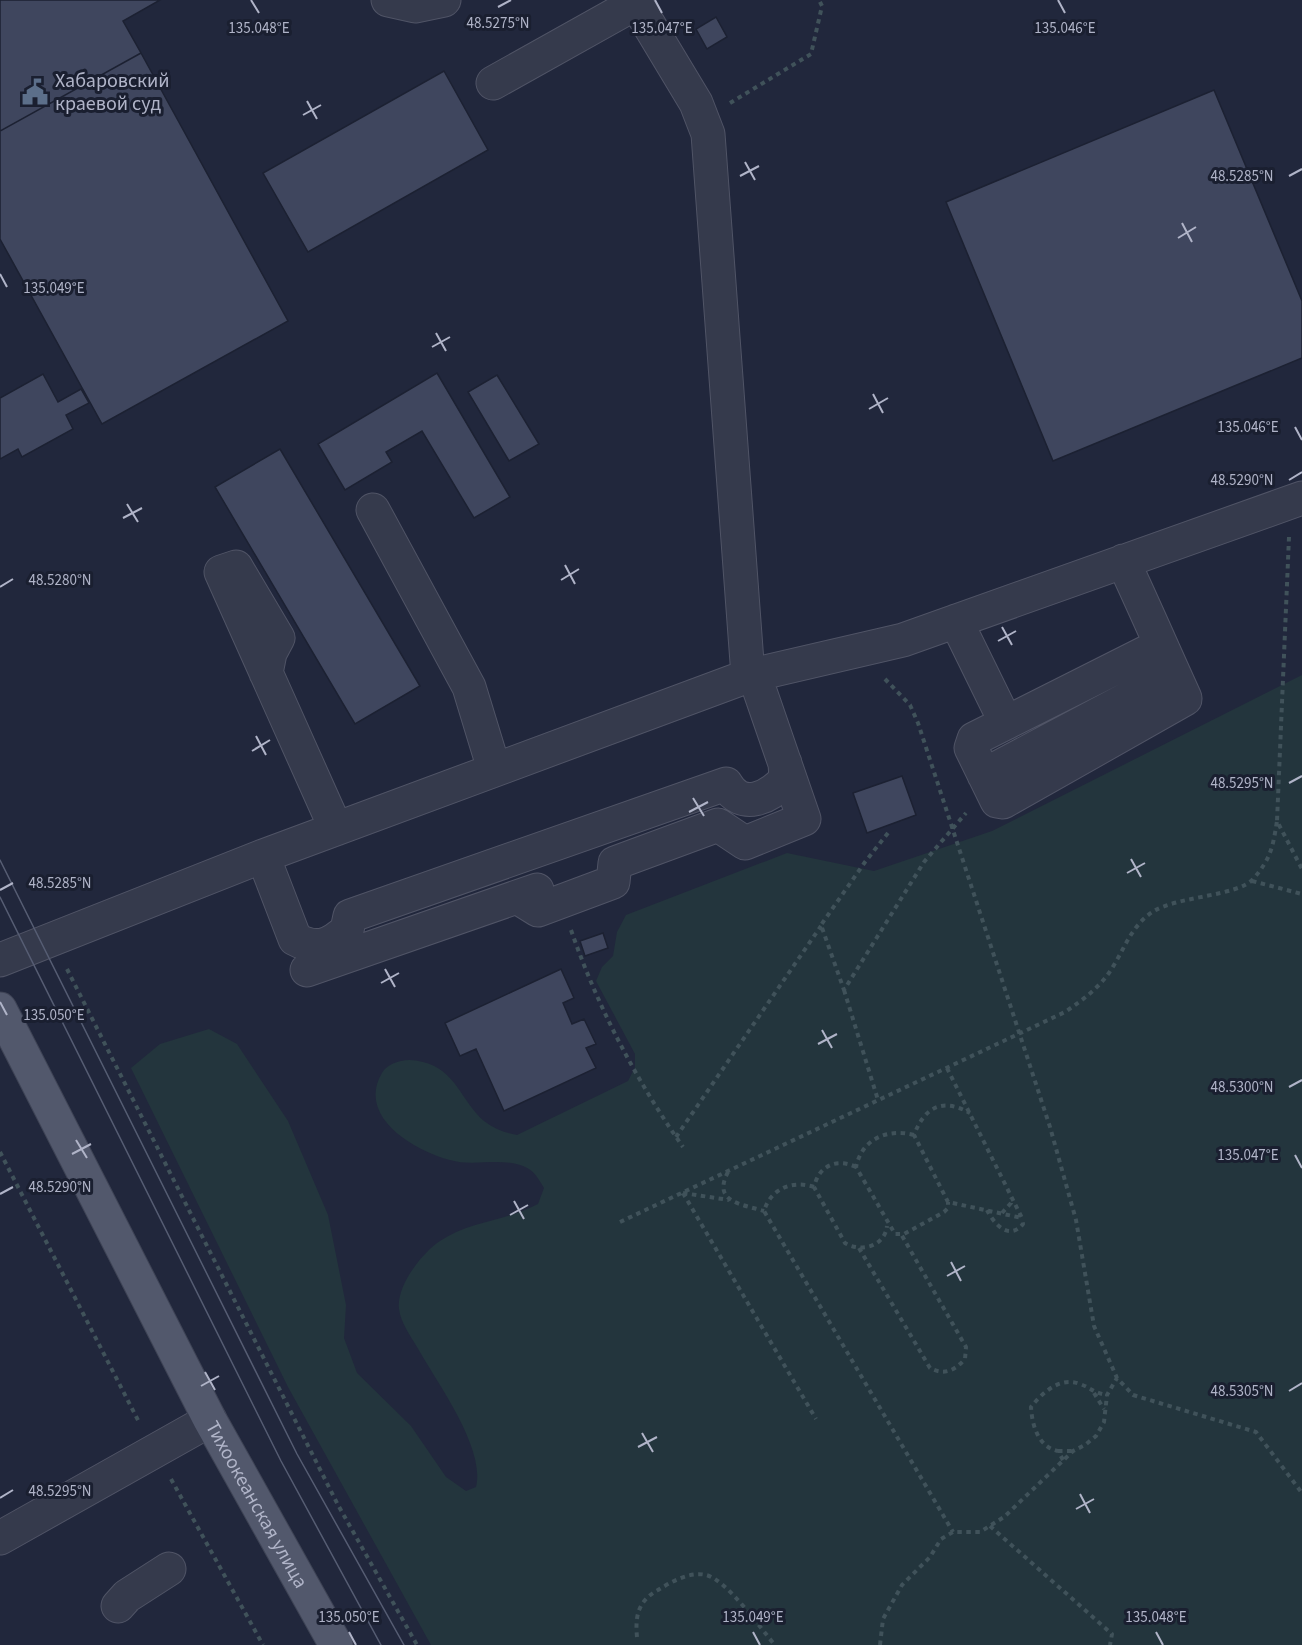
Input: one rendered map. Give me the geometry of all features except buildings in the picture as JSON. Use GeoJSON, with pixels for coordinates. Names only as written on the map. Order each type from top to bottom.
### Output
{"type":"FeatureCollection","features":[{"type":"Feature","properties":{"kind":"main road","name":"Тихоокеанская улица"},"geometry":{"type":"LineString","coordinates":[[0,1009],[210,1420],[336,1645]]}},
{"type":"Feature","properties":{"kind":"street"},"geometry":{"type":"LineString","coordinates":[[388,0],[415,6],[444,0]]}},
{"type":"Feature","properties":{"kind":"street"},"geometry":{"type":"LineString","coordinates":[[493,83],[635,2],[700,111],[710,148],[751,675],[793,786]]}},
{"type":"Feature","properties":{"kind":"street"},"geometry":{"type":"LineString","coordinates":[[0,960],[263,856],[751,675],[903,640],[1296,499]]}},
{"type":"Feature","properties":{"kind":"street"},"geometry":{"type":"LineString","coordinates":[[373,510],[469,687],[494,769]]}},
{"type":"Feature","properties":{"kind":"street"},"geometry":{"type":"LineString","coordinates":[[1123,561],[1161,645],[1174,674],[1184,700],[1000,804],[971,743],[974,739],[1161,645]]}},
{"type":"Feature","properties":{"kind":"street"},"geometry":{"type":"LineString","coordinates":[[956,621],[1006,723]]}},
{"type":"Feature","properties":{"kind":"street"},"geometry":{"type":"LineString","coordinates":[[266,672],[336,829]]}},
{"type":"Feature","properties":{"kind":"street"},"geometry":{"type":"LineString","coordinates":[[304,963],[308,946],[322,947],[336,940],[347,930],[350,916],[726,784],[730,792],[743,800],[758,800],[775,792],[786,778],[793,786]]}},
{"type":"Feature","properties":{"kind":"street"},"geometry":{"type":"LineString","coordinates":[[304,963],[374,947],[615,863],[725,829],[793,786]]}},
{"type":"Feature","properties":{"kind":"street"},"geometry":{"type":"LineString","coordinates":[[263,856],[304,963]]}},
{"type":"Feature","properties":{"kind":"street"},"geometry":{"type":"LineString","coordinates":[[517,897],[538,910],[613,882],[615,863]]}},
{"type":"Feature","properties":{"kind":"street"},"geometry":{"type":"LineString","coordinates":[[0,1538],[210,1420]]}},
{"type":"Feature","properties":{"kind":"street"},"geometry":{"type":"LineString","coordinates":[[118,1606],[127,1596],[169,1569]]}},
{"type":"Feature","properties":{"kind":"path"},"geometry":{"type":"LineString","coordinates":[[700,111],[811,54],[822,6],[819,0]]}},
{"type":"Feature","properties":{"kind":"path"},"geometry":{"type":"LineString","coordinates":[[620,1222],[1065,1012],[1092,993],[1113,966],[1128,936],[1154,911],[1189,898],[1217,894],[1252,881],[1272,854],[1277,821],[1296,499]]}},
{"type":"Feature","properties":{"kind":"path"},"geometry":{"type":"LineString","coordinates":[[847,652],[883,677],[910,705],[1050,1127],[1076,1220],[1094,1326],[1117,1378],[1132,1395],[1256,1432],[1302,1493]]}},
{"type":"Feature","properties":{"kind":"path"},"geometry":{"type":"LineString","coordinates":[[844,990],[924,862],[952,826],[971,808],[989,785]]}},
{"type":"Feature","properties":{"kind":"path"},"geometry":{"type":"LineString","coordinates":[[1277,821],[1302,869]]}},
{"type":"Feature","properties":{"kind":"path"},"geometry":{"type":"LineString","coordinates":[[676,1137],[821,925],[888,833]]}},
{"type":"Feature","properties":{"kind":"path"},"geometry":{"type":"LineString","coordinates":[[1252,881],[1302,894]]}},
{"type":"Feature","properties":{"kind":"path"},"geometry":{"type":"LineString","coordinates":[[560,901],[592,989],[653,1106],[683,1147]]}},
{"type":"Feature","properties":{"kind":"path"},"geometry":{"type":"LineString","coordinates":[[821,925],[878,1100]]}},
{"type":"Feature","properties":{"kind":"path"},"geometry":{"type":"LineString","coordinates":[[66,968],[338,1505],[417,1645]]}},
{"type":"Feature","properties":{"kind":"path"},"geometry":{"type":"LineString","coordinates":[[947,1068],[1023,1224],[1018,1230],[1011,1231],[997,1226],[987,1210]]}},
{"type":"Feature","properties":{"kind":"path"},"geometry":{"type":"LineString","coordinates":[[901,1234],[966,1347],[965,1359],[947,1372],[938,1372],[930,1368],[860,1248],[845,1243],[814,1187],[816,1176],[823,1168],[835,1162],[846,1162],[856,1167],[887,1224],[895,1234],[901,1234],[948,1208],[948,1202],[914,1134],[920,1119],[943,1104],[956,1106],[970,1113]]}},
{"type":"Feature","properties":{"kind":"path"},"geometry":{"type":"LineString","coordinates":[[856,1167],[859,1155],[867,1143],[883,1134],[899,1131],[914,1134]]}},
{"type":"Feature","properties":{"kind":"path"},"geometry":{"type":"LineString","coordinates":[[0,1152],[142,1427]]}},
{"type":"Feature","properties":{"kind":"path"},"geometry":{"type":"LineString","coordinates":[[729,1171],[722,1184],[723,1191],[730,1200]]}},
{"type":"Feature","properties":{"kind":"path"},"geometry":{"type":"LineString","coordinates":[[764,1211],[767,1201],[776,1192],[793,1183],[814,1187]]}},
{"type":"Feature","properties":{"kind":"path"},"geometry":{"type":"LineString","coordinates":[[683,1193],[730,1200],[764,1211],[953,1532]]}},
{"type":"Feature","properties":{"kind":"path"},"geometry":{"type":"LineString","coordinates":[[683,1193],[816,1419]]}},
{"type":"Feature","properties":{"kind":"path"},"geometry":{"type":"LineString","coordinates":[[1002,1213],[1011,1203],[1010,1194]]}},
{"type":"Feature","properties":{"kind":"path"},"geometry":{"type":"LineString","coordinates":[[948,1202],[1022,1218]]}},
{"type":"Feature","properties":{"kind":"path"},"geometry":{"type":"LineString","coordinates":[[860,1248],[883,1238],[887,1224]]}},
{"type":"Feature","properties":{"kind":"path"},"geometry":{"type":"LineString","coordinates":[[880,1645],[883,1619],[902,1585],[930,1557],[941,1539],[953,1532],[980,1532],[1004,1517],[1073,1451],[1096,1436],[1104,1422],[1107,1395],[1117,1378]]}},
{"type":"Feature","properties":{"kind":"path"},"geometry":{"type":"LineString","coordinates":[[1073,1451],[1050,1449],[1040,1438],[1032,1423],[1031,1407],[1044,1392],[1062,1383],[1079,1383],[1093,1393],[1104,1409]]}},
{"type":"Feature","properties":{"kind":"path"},"geometry":{"type":"LineString","coordinates":[[1093,1393],[1107,1395]]}},
{"type":"Feature","properties":{"kind":"path"},"geometry":{"type":"LineString","coordinates":[[1058,1450],[1063,1460]]}},
{"type":"Feature","properties":{"kind":"path"},"geometry":{"type":"LineString","coordinates":[[168,1473],[263,1645]]}},
{"type":"Feature","properties":{"kind":"path"},"geometry":{"type":"LineString","coordinates":[[990,1526],[1112,1634],[1110,1645]]}},
{"type":"Feature","properties":{"kind":"path"},"geometry":{"type":"LineString","coordinates":[[637,1637],[635,1617],[650,1595],[679,1578],[706,1575],[722,1584],[775,1645]]}},
{"type":"Feature","properties":{"kind":"shaded area"},"geometry":{"type":"Polygon","coordinates":[[[1302,675],[1302,1645],[431,1645],[288,1387],[131,1068],[160,1044],[209,1029],[237,1044],[288,1121],[328,1215],[346,1305],[344,1338],[357,1373],[411,1426],[446,1477],[466,1491],[476,1487],[477,1471],[474,1453],[447,1396],[404,1324],[400,1314],[399,1300],[412,1271],[433,1246],[463,1229],[526,1210],[538,1204],[544,1188],[533,1172],[523,1166],[505,1162],[468,1163],[450,1160],[421,1149],[406,1140],[393,1130],[377,1104],[376,1089],[386,1068],[407,1060],[420,1061],[434,1066],[451,1079],[484,1121],[500,1130],[517,1135],[628,1081],[635,1067],[635,1054],[596,981],[602,967],[613,956],[617,932],[626,915],[787,853],[874,871],[992,831],[1302,675]]]}},
{"type":"Feature","properties":{"kind":"tram line"},"geometry":{"type":"LineString","coordinates":[[0,860],[297,1454],[404,1645]]}},
{"type":"Feature","properties":{"kind":"tram line"},"geometry":{"type":"LineString","coordinates":[[0,897],[281,1461],[381,1645]]}},
{"type":"Feature","properties":{"kind":"place","name":"Хабаровский краевой суд"},"geometry":{"type":"Point","coordinates":[35,92]}}]}
